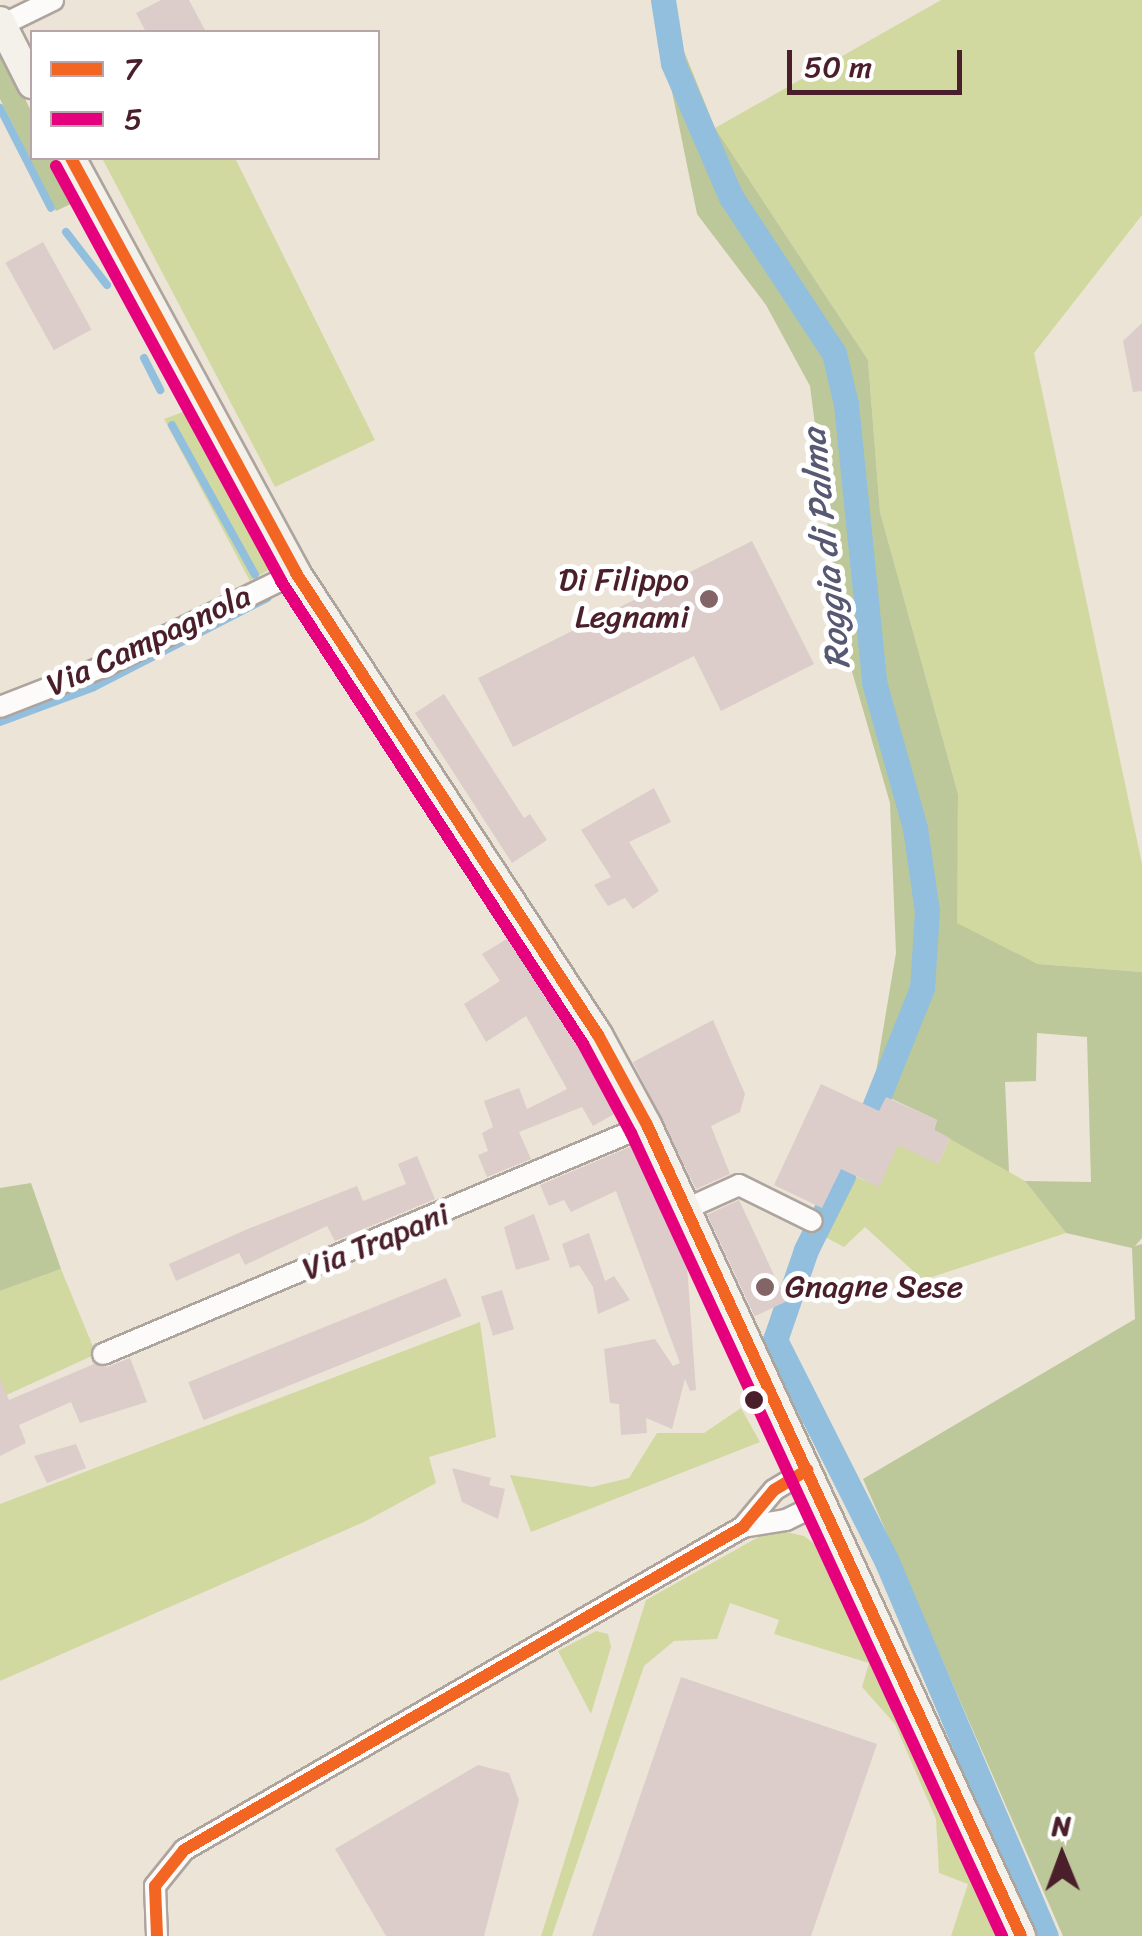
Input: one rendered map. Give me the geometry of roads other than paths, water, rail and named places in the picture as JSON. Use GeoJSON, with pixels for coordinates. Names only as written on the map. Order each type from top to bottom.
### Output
{"type":"FeatureCollection","features":[{"type":"Feature","properties":{"kind":"street"},"geometry":{"type":"LineString","coordinates":[[30,80],[1,23],[54,0]]}},
{"type":"Feature","properties":{"kind":"street"},"geometry":{"type":"LineString","coordinates":[[71,160],[296,573],[598,1036],[647,1125],[1021,1936]]}},
{"type":"Feature","properties":{"kind":"street","name":"Via Campagnola"},"geometry":{"type":"LineString","coordinates":[[0,707],[105,666],[296,573]]}},
{"type":"Feature","properties":{"kind":"street","name":"Via Trapani"},"geometry":{"type":"LineString","coordinates":[[103,1354],[647,1125]]}},
{"type":"Feature","properties":{"kind":"street"},"geometry":{"type":"LineString","coordinates":[[686,1209],[740,1185],[812,1220]]}},
{"type":"Feature","properties":{"kind":"street"},"geometry":{"type":"LineString","coordinates":[[158,1936],[153,1895],[165,1869],[197,1841],[743,1527],[774,1490],[807,1470]]}},
{"type":"Feature","properties":{"kind":"street"},"geometry":{"type":"LineString","coordinates":[[743,1527],[786,1520],[823,1502]]}},
{"type":"Feature","properties":{"kind":"waterway","name":"Roggia di Palma"},"geometry":{"type":"LineString","coordinates":[[663,0],[673,63],[731,197],[834,353],[846,404],[874,682],[915,828],[927,911],[922,988],[869,1120]]}},
{"type":"Feature","properties":{"kind":"waterway"},"geometry":{"type":"LineString","coordinates":[[0,108],[51,208]]}},
{"type":"Feature","properties":{"kind":"waterway"},"geometry":{"type":"LineString","coordinates":[[66,232],[107,285]]}},
{"type":"Feature","properties":{"kind":"waterway"},"geometry":{"type":"LineString","coordinates":[[144,358],[160,390]]}},
{"type":"Feature","properties":{"kind":"waterway"},"geometry":{"type":"LineString","coordinates":[[172,425],[255,575]]}},
{"type":"Feature","properties":{"kind":"waterway"},"geometry":{"type":"LineString","coordinates":[[0,722],[94,687],[267,598]]}},
{"type":"Feature","properties":{"kind":"waterway"},"geometry":{"type":"LineString","coordinates":[[843,1176],[806,1250],[775,1340],[887,1562],[1046,1936]]}},
{"type":"Feature","properties":{"kind":"place","name":"Di Filippo Legnami"},"geometry":{"type":"Point","coordinates":[709,599]}},
{"type":"Feature","properties":{"kind":"place","name":"Gnagne Sese"},"geometry":{"type":"Point","coordinates":[765,1287]}}]}
